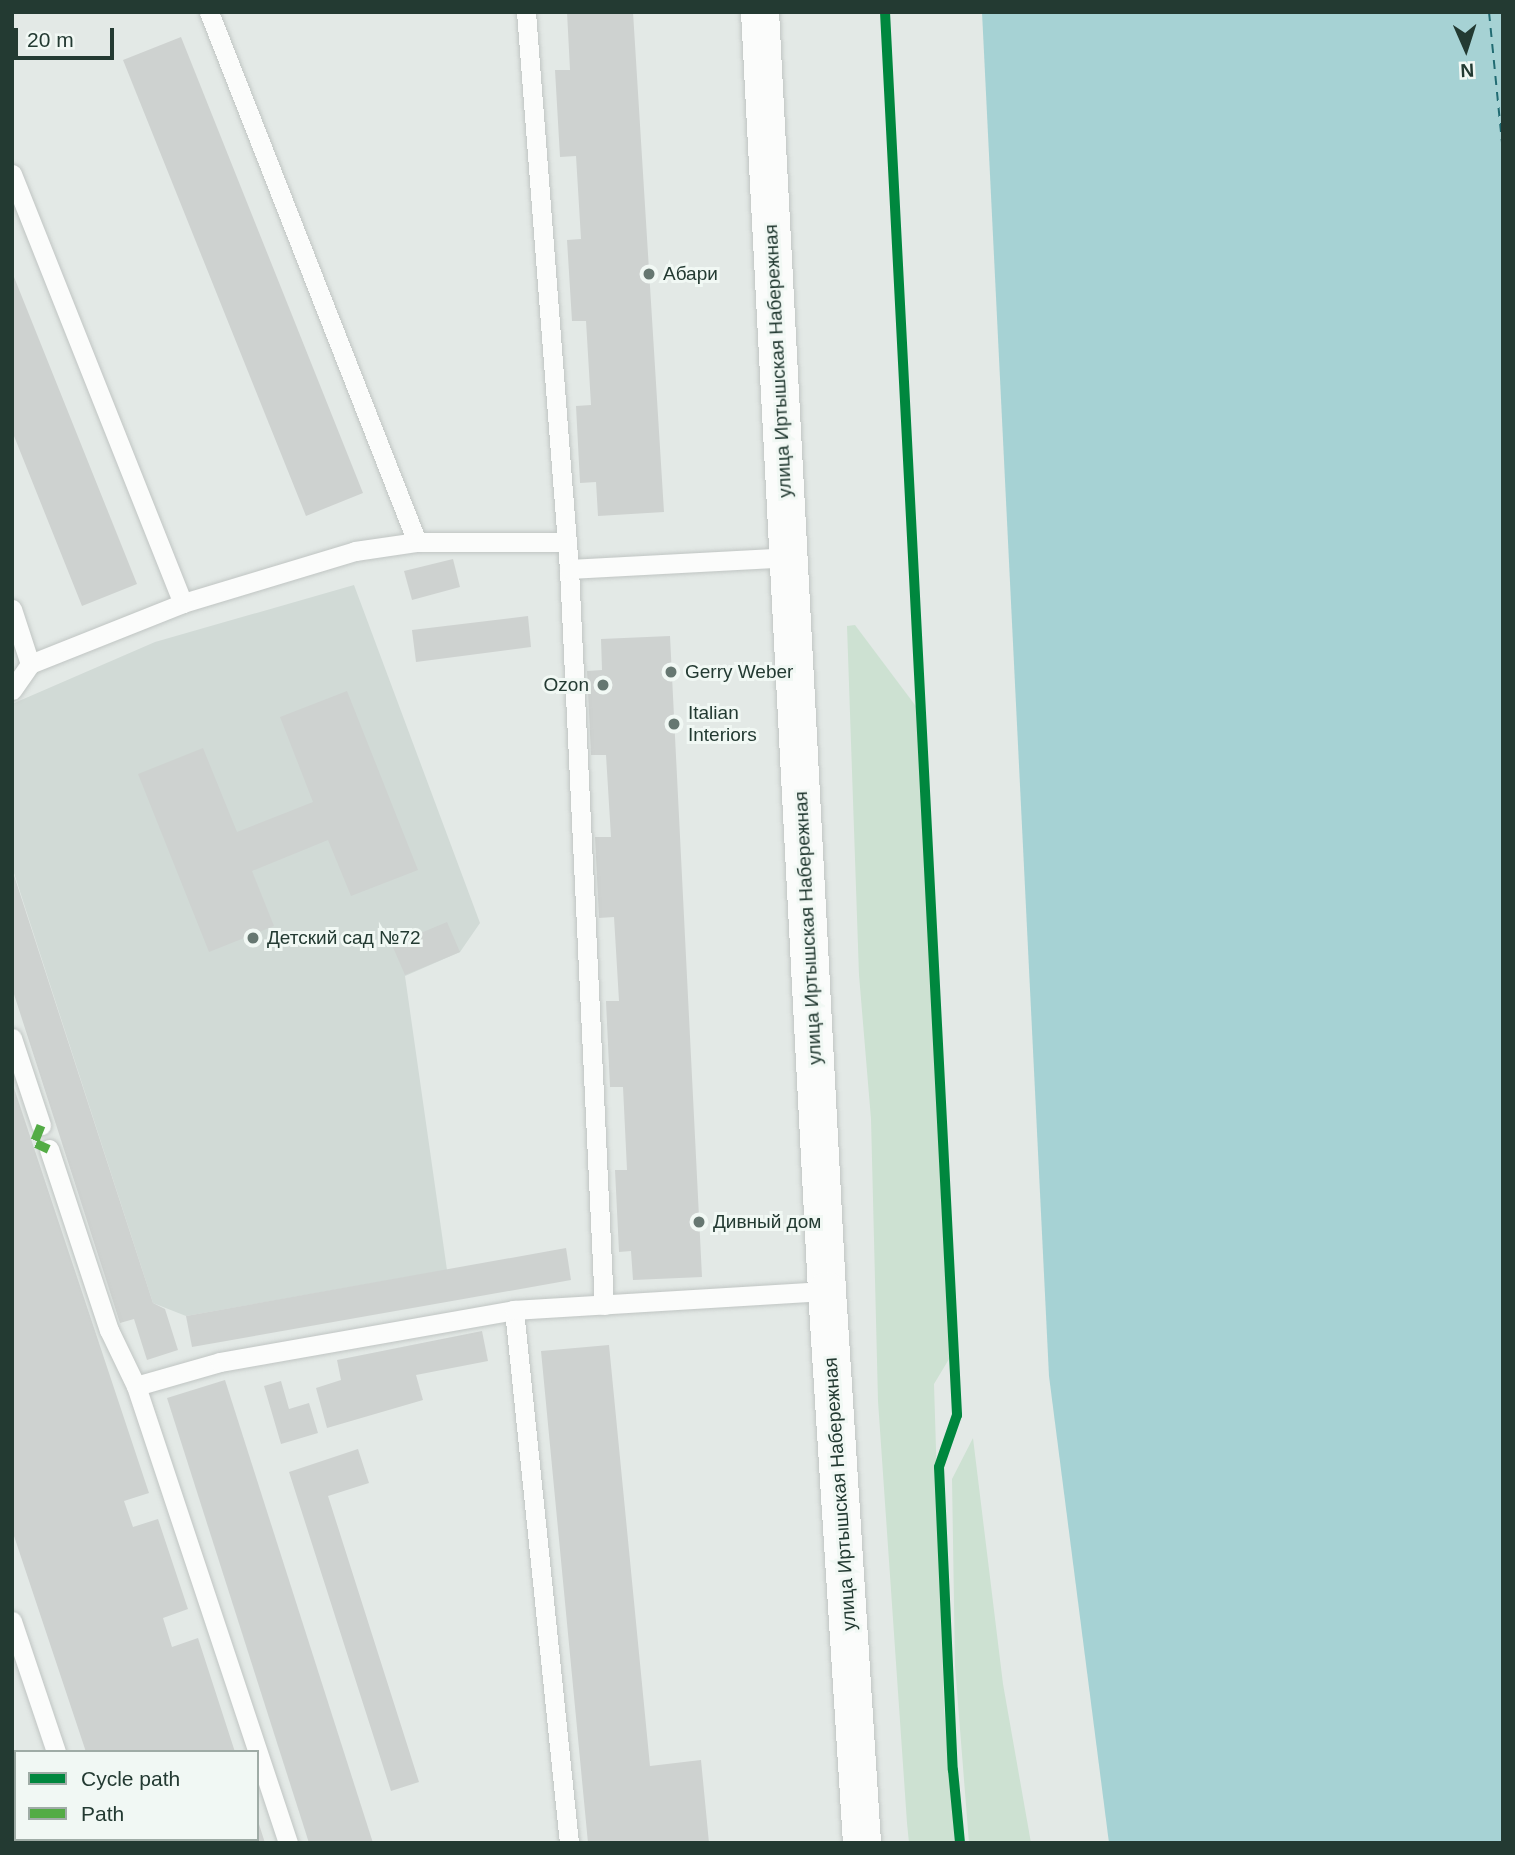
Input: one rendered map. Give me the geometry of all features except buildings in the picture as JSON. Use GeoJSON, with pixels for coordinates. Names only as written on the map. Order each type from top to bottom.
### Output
{"type":"FeatureCollection","features":[{"type":"Feature","properties":{"kind":"main road","name":"улица Иртышская Набережная"},"geometry":{"type":"LineString","coordinates":[[760,12],[827,1291],[862,1843]]}},
{"type":"Feature","properties":{"kind":"lane"},"geometry":{"type":"LineString","coordinates":[[209,12],[417,542]]}},
{"type":"Feature","properties":{"kind":"lane"},"geometry":{"type":"LineString","coordinates":[[526,12],[569,569],[604,1305]]}},
{"type":"Feature","properties":{"kind":"lane"},"geometry":{"type":"LineString","coordinates":[[12,174],[183,603]]}},
{"type":"Feature","properties":{"kind":"lane"},"geometry":{"type":"LineString","coordinates":[[12,690],[30,664],[183,603],[355,551],[417,542],[567,542]]}},
{"type":"Feature","properties":{"kind":"lane"},"geometry":{"type":"LineString","coordinates":[[569,569],[788,557]]}},
{"type":"Feature","properties":{"kind":"lane"},"geometry":{"type":"LineString","coordinates":[[12,609],[30,664]]}},
{"type":"Feature","properties":{"kind":"lane"},"geometry":{"type":"LineString","coordinates":[[12,1038],[41,1125]]}},
{"type":"Feature","properties":{"kind":"lane"},"geometry":{"type":"LineString","coordinates":[[49,1149],[109,1330],[136,1385],[257,1750]]}},
{"type":"Feature","properties":{"kind":"lane"},"geometry":{"type":"LineString","coordinates":[[136,1385],[220,1362],[514,1310],[827,1291]]}},
{"type":"Feature","properties":{"kind":"lane"},"geometry":{"type":"LineString","coordinates":[[514,1310],[569,1843]]}},
{"type":"Feature","properties":{"kind":"lane"},"geometry":{"type":"LineString","coordinates":[[12,1621],[55,1750]]}},
{"type":"Feature","properties":{"kind":"lane"},"geometry":{"type":"LineString","coordinates":[[259,1756],[288,1843]]}},
{"type":"Feature","properties":{"kind":"shaded area","name":"Детский сад №72"},"geometry":{"type":"Polygon","coordinates":[[[354,585],[480,923],[460,952],[405,976],[447,1270],[186,1316],[153,1303],[12,867],[12,704],[155,642],[354,585]]]}},
{"type":"Feature","properties":{"kind":"green space"},"geometry":{"type":"Polygon","coordinates":[[[855,625],[918,709],[949,1359],[934,1384],[944,1708],[955,1843],[909,1843],[907,1823],[878,1401],[871,1119],[859,975],[847,626],[855,625]]]}},
{"type":"Feature","properties":{"kind":"green space"},"geometry":{"type":"Polygon","coordinates":[[[973,1438],[1003,1684],[1031,1843],[969,1843],[955,1666],[952,1479],[973,1438]]]}},
{"type":"Feature","properties":{"kind":"water"},"geometry":{"type":"Polygon","coordinates":[[[982,12],[1503,12],[1503,1843],[1109,1843],[1049,1376],[982,12]]]}},
{"type":"Feature","properties":{"kind":"ferry route"},"geometry":{"type":"LineString","coordinates":[[1489,12],[1503,152]]}},
{"type":"Feature","properties":{"kind":"marked path"},"geometry":{"type":"LineString","coordinates":[[35,1140],[41,1125]]}},
{"type":"Feature","properties":{"kind":"marked path"},"geometry":{"type":"LineString","coordinates":[[36,1143],[49,1149]]}},
{"type":"Feature","properties":{"kind":"cycle path"},"geometry":{"type":"LineString","coordinates":[[885,12],[957,1415],[939,1467],[953,1770],[960,1843]]}},
{"type":"Feature","properties":{"kind":"place","name":"Абари"},"geometry":{"type":"Point","coordinates":[649,274]}},
{"type":"Feature","properties":{"kind":"place","name":"Gerry Weber"},"geometry":{"type":"Point","coordinates":[671,672]}},
{"type":"Feature","properties":{"kind":"place","name":"Ozon"},"geometry":{"type":"Point","coordinates":[603,685]}},
{"type":"Feature","properties":{"kind":"place","name":"Italian Interiors"},"geometry":{"type":"Point","coordinates":[674,724]}},
{"type":"Feature","properties":{"kind":"place","name":"Детский сад №72"},"geometry":{"type":"Point","coordinates":[253,938]}},
{"type":"Feature","properties":{"kind":"place","name":"Дивный дом"},"geometry":{"type":"Point","coordinates":[699,1222]}}]}
